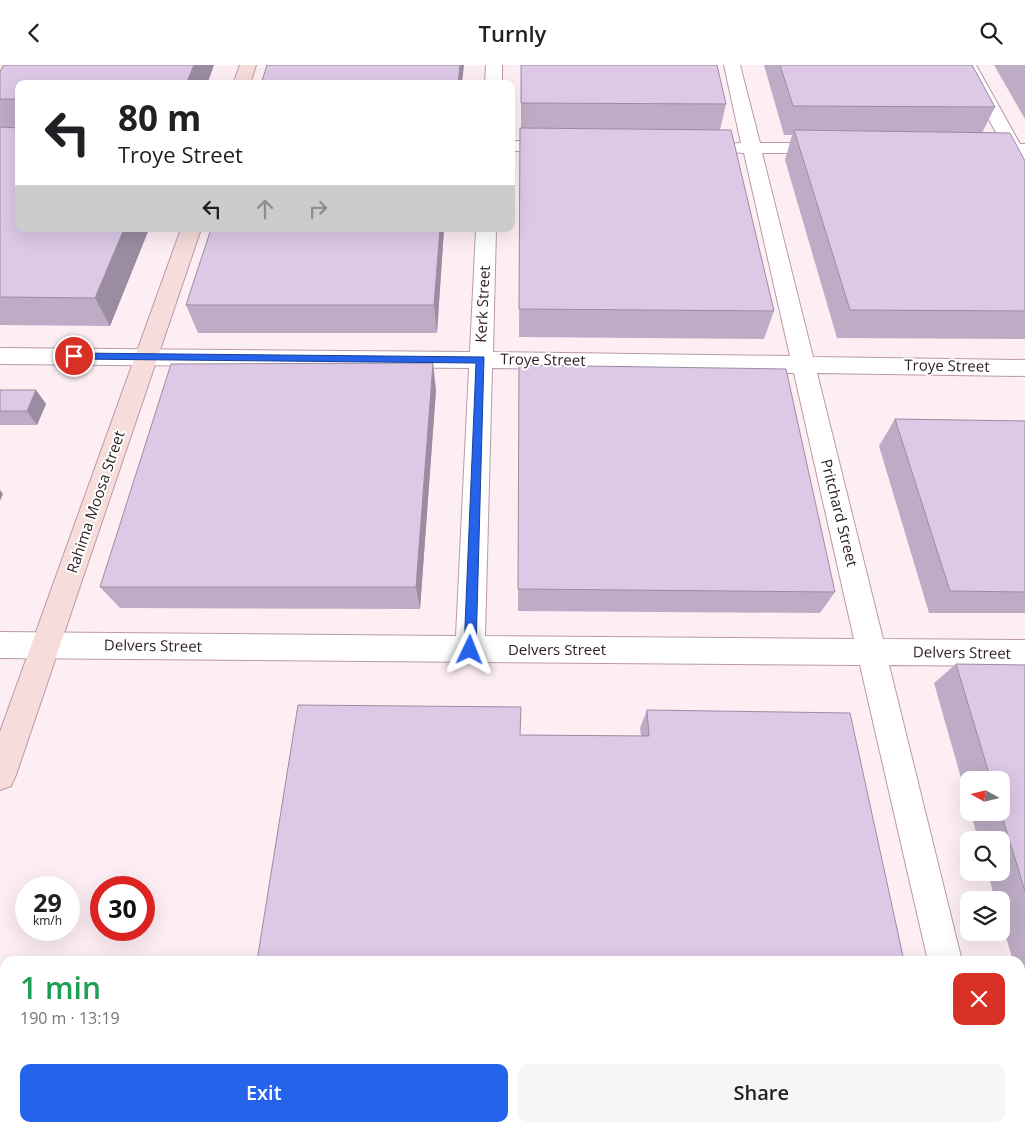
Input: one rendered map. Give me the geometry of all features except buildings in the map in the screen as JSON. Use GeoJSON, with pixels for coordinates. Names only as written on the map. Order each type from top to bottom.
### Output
{"type":"FeatureCollection","features":[{"type":"Feature","properties":{"kind":"street"},"geometry":{"type":"LineString","coordinates":[[242,80],[248,65]]}},
{"type":"Feature","properties":{"kind":"street"},"geometry":{"type":"LineString","coordinates":[[493,80],[494,65]]}},
{"type":"Feature","properties":{"kind":"street","name":"Pritchard Street"},"geometry":{"type":"LineString","coordinates":[[732,65],[945,956]]}},
{"type":"Feature","properties":{"kind":"street"},"geometry":{"type":"LineString","coordinates":[[968,65],[1020,149],[1025,169]]}},
{"type":"Feature","properties":{"kind":"street"},"geometry":{"type":"LineString","coordinates":[[515,146],[571,147]]}},
{"type":"Feature","properties":{"kind":"street"},"geometry":{"type":"LineString","coordinates":[[711,147],[839,148]]}},
{"type":"Feature","properties":{"kind":"street"},"geometry":{"type":"LineString","coordinates":[[966,149],[1020,149]]}},
{"type":"Feature","properties":{"kind":"street","name":"Rahima Moosa Street"},"geometry":{"type":"LineString","coordinates":[[0,775],[190,232]]}},
{"type":"Feature","properties":{"kind":"street","name":"Kerk Street"},"geometry":{"type":"LineString","coordinates":[[470,650],[486,232]]}},
{"type":"Feature","properties":{"kind":"street","name":"Troye Street"},"geometry":{"type":"LineString","coordinates":[[0,356],[480,359],[1025,367]]}},
{"type":"Feature","properties":{"kind":"street","name":"Delvers Street"},"geometry":{"type":"LineString","coordinates":[[0,645],[1025,653]]}},
{"type":"Feature","properties":{"kind":"route"},"geometry":{"type":"LineString","coordinates":[[74,356],[480,359],[470,650]]}}]}
